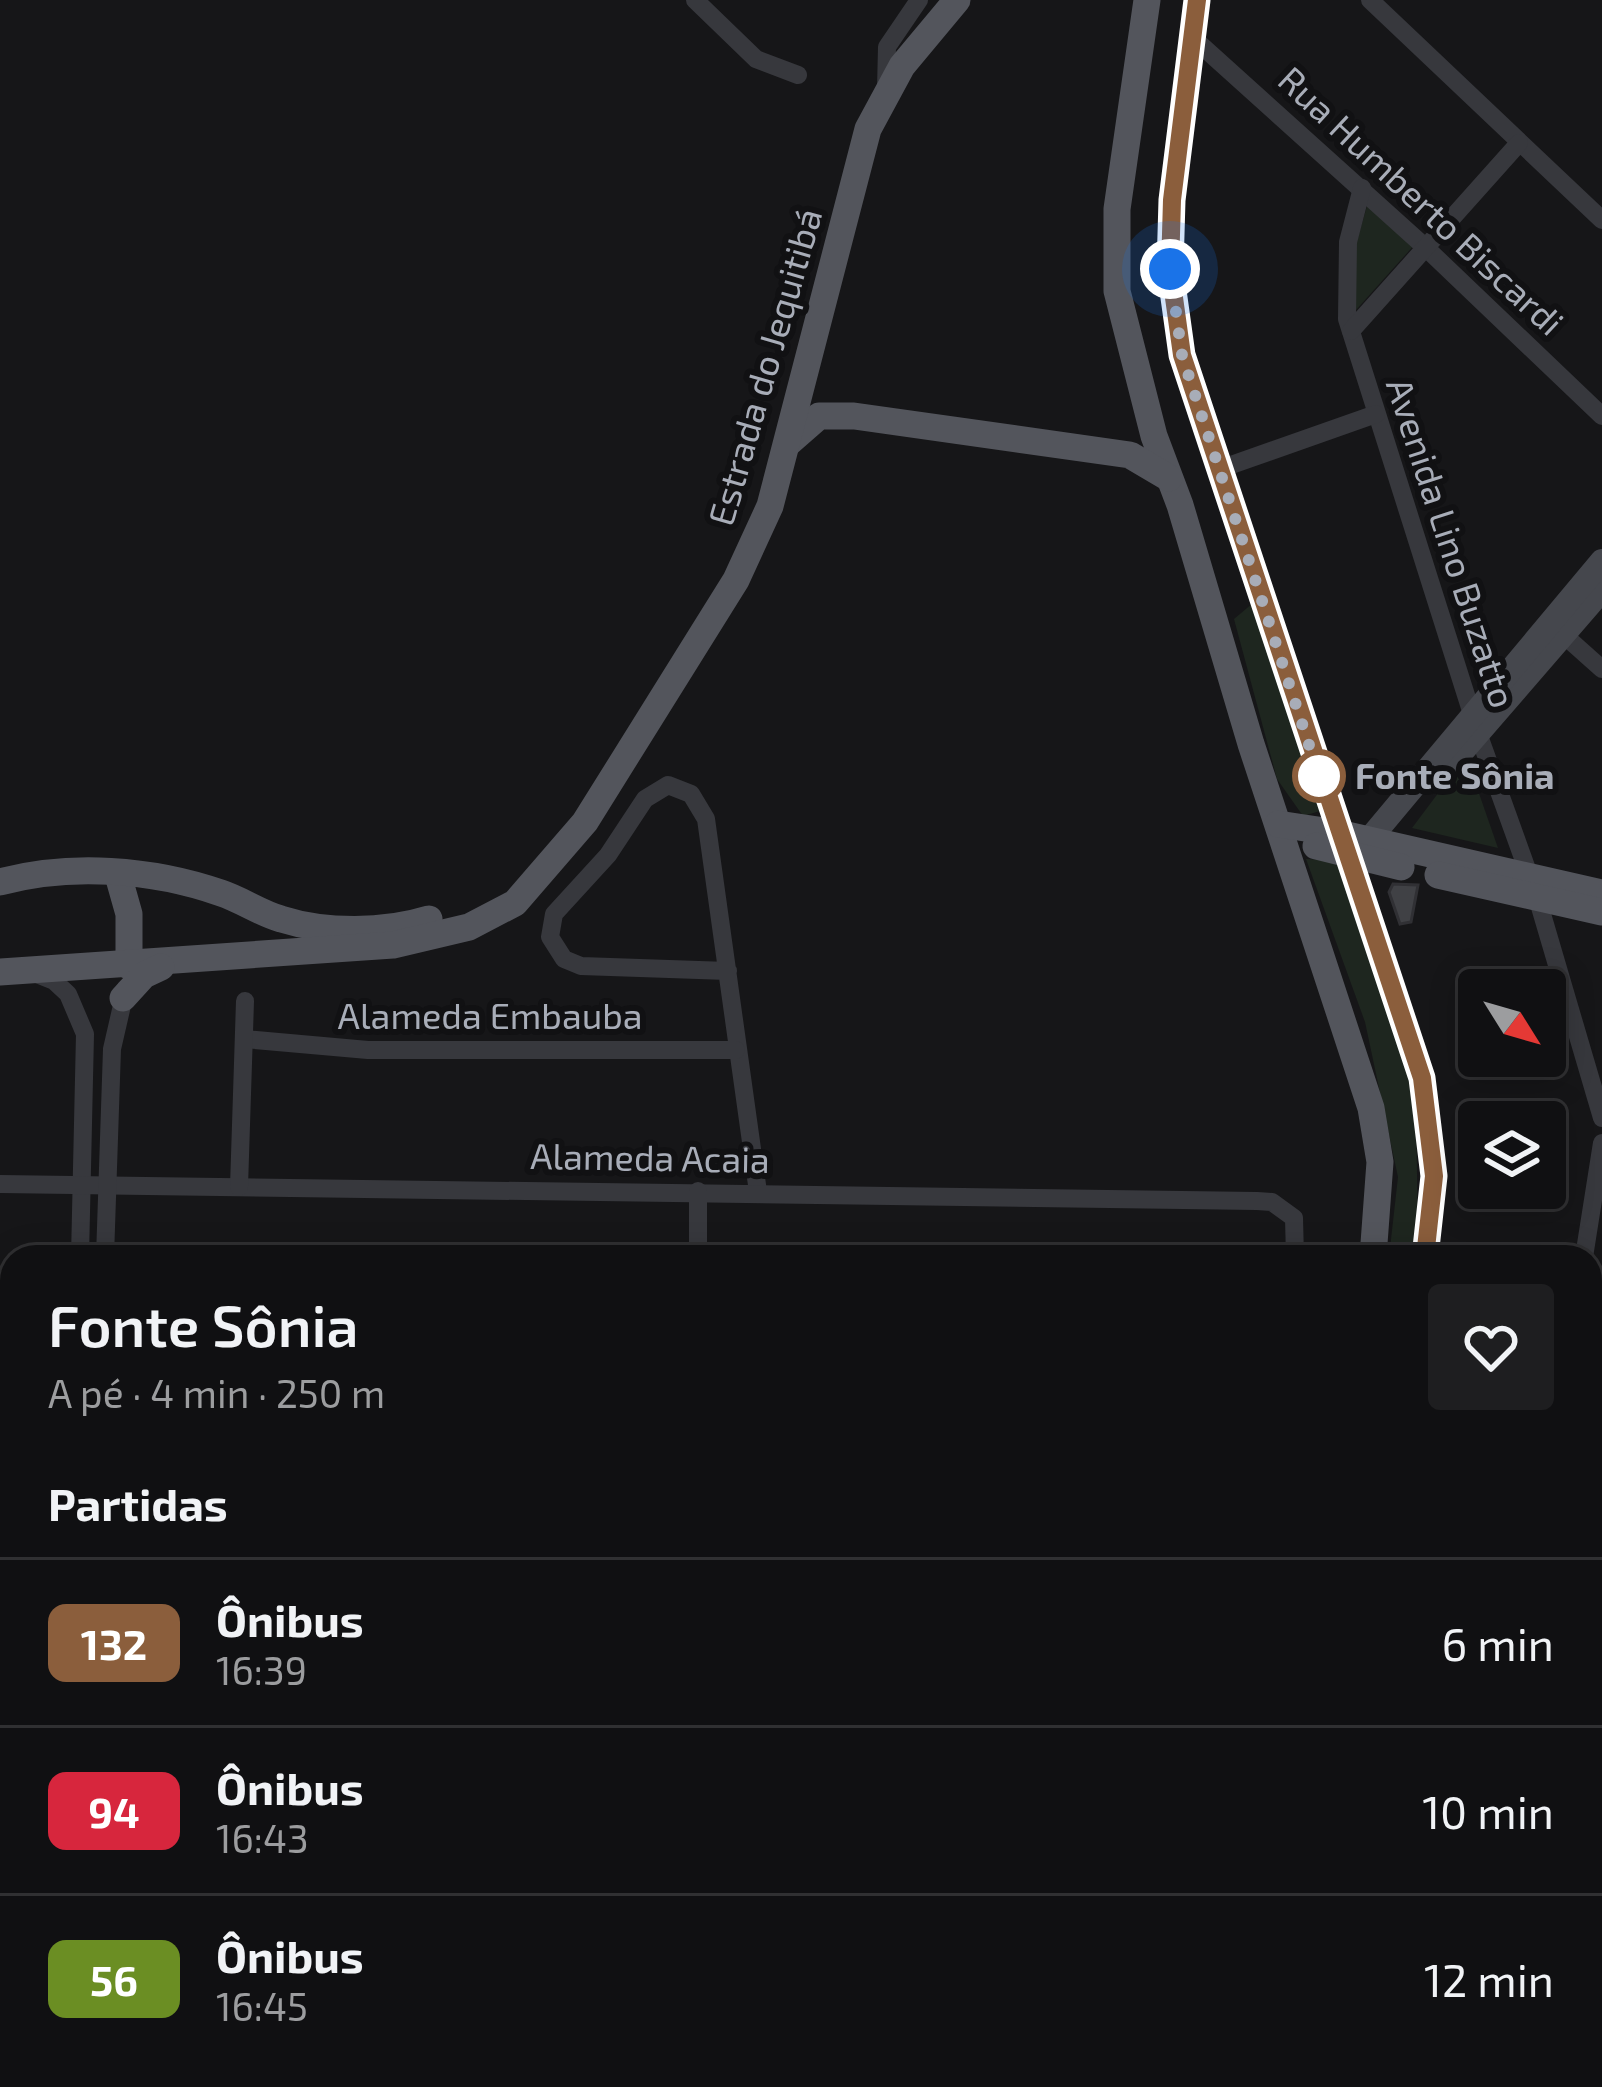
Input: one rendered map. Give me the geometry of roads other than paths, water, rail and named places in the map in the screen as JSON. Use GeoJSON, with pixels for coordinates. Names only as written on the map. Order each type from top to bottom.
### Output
{"type":"FeatureCollection","features":[{"type":"Feature","properties":{"kind":"main road","name":"Estrada do Jequitibá"},"geometry":{"type":"LineString","coordinates":[[13,971],[129,967],[179,959],[393,945],[469,927],[514,903],[608,788],[736,580],[770,506],[868,128],[886,89],[957,0]]}},
{"type":"Feature","properties":{"kind":"main road"},"geometry":{"type":"LineString","coordinates":[[1148,0],[1124,147],[1117,291],[1169,478],[1376,1130],[1380,1199],[1374,1245]]}},
{"type":"Feature","properties":{"kind":"main road"},"geometry":{"type":"LineString","coordinates":[[810,348],[817,392],[854,416]]}},
{"type":"Feature","properties":{"kind":"main road"},"geometry":{"type":"LineString","coordinates":[[1130,455],[1143,436],[1149,413]]}},
{"type":"Feature","properties":{"kind":"main road"},"geometry":{"type":"LineString","coordinates":[[788,444],[819,416],[854,416],[1130,455],[1169,478]]}},
{"type":"Feature","properties":{"kind":"main road"},"geometry":{"type":"LineString","coordinates":[[1557,630],[1602,561]]}},
{"type":"Feature","properties":{"kind":"main road"},"geometry":{"type":"LineString","coordinates":[[1362,848],[1557,630],[1602,590]]}},
{"type":"Feature","properties":{"kind":"main road"},"geometry":{"type":"LineString","coordinates":[[1280,831],[1533,886],[1602,893]]}},
{"type":"Feature","properties":{"kind":"main road","name":"Estrada do Jequitibá"},"geometry":{"type":"LineString","coordinates":[[0,882],[34,873],[78,870],[118,874],[223,893],[299,924],[355,928],[413,924],[469,908],[544,867]]}},
{"type":"Feature","properties":{"kind":"main road"},"geometry":{"type":"LineString","coordinates":[[118,874],[129,914],[129,967]]}},
{"type":"Feature","properties":{"kind":"main road"},"geometry":{"type":"LineString","coordinates":[[1533,886],[1602,912]]}},
{"type":"Feature","properties":{"kind":"main road"},"geometry":{"type":"LineString","coordinates":[[123,998],[144,975],[179,959]]}},
{"type":"Feature","properties":{"kind":"street"},"geometry":{"type":"LineString","coordinates":[[695,0],[756,59],[798,75]]}},
{"type":"Feature","properties":{"kind":"street"},"geometry":{"type":"LineString","coordinates":[[886,89],[887,47],[919,0]]}},
{"type":"Feature","properties":{"kind":"street"},"geometry":{"type":"LineString","coordinates":[[1197,0],[1172,200],[1170,269],[1182,355],[1217,470],[1362,848],[1430,1120],[1434,1176],[1426,1245]]}},
{"type":"Feature","properties":{"kind":"street"},"geometry":{"type":"LineString","coordinates":[[1370,0],[1602,220]]}},
{"type":"Feature","properties":{"kind":"street","name":"Rua Humberto Biscardi"},"geometry":{"type":"LineString","coordinates":[[1192,37],[1425,247],[1602,416]]}},
{"type":"Feature","properties":{"kind":"street"},"geometry":{"type":"LineString","coordinates":[[1351,332],[1520,143]]}},
{"type":"Feature","properties":{"kind":"street","name":"Avenida Lino Buzatto"},"geometry":{"type":"LineString","coordinates":[[1361,188],[1344,283],[1351,332],[1533,886],[1602,1118]]}},
{"type":"Feature","properties":{"kind":"street"},"geometry":{"type":"LineString","coordinates":[[1217,470],[1376,414]]}},
{"type":"Feature","properties":{"kind":"street"},"geometry":{"type":"LineString","coordinates":[[1557,630],[1602,669]]}},
{"type":"Feature","properties":{"kind":"street"},"geometry":{"type":"LineString","coordinates":[[728,971],[581,966],[564,959],[550,937],[554,914],[608,855],[645,799],[668,785],[691,794],[706,819],[728,971],[736,1051],[758,1192]]}},
{"type":"Feature","properties":{"kind":"street"},"geometry":{"type":"LineString","coordinates":[[105,1245],[113,1037],[129,967]]}},
{"type":"Feature","properties":{"kind":"street"},"geometry":{"type":"LineString","coordinates":[[13,971],[54,981],[68,994],[85,1034],[80,1245]]}},
{"type":"Feature","properties":{"kind":"street"},"geometry":{"type":"LineString","coordinates":[[239,1186],[245,1000]]}},
{"type":"Feature","properties":{"kind":"street"},"geometry":{"type":"LineString","coordinates":[[85,1034],[113,1037]]}},
{"type":"Feature","properties":{"kind":"street","name":"Alameda Embauba"},"geometry":{"type":"LineString","coordinates":[[244,1039],[368,1050],[736,1051]]}},
{"type":"Feature","properties":{"kind":"street"},"geometry":{"type":"LineString","coordinates":[[1587,1245],[1598,1196],[1602,1144]]}},
{"type":"Feature","properties":{"kind":"street","name":"Alameda Acaia"},"geometry":{"type":"LineString","coordinates":[[0,1184],[1257,1201],[1272,1202],[1294,1218],[1295,1245]]}},
{"type":"Feature","properties":{"kind":"street"},"geometry":{"type":"LineString","coordinates":[[698,1191],[698,1245]]}},
{"type":"Feature","properties":{"kind":"place","name":"Fonte Sônia"},"geometry":{"type":"Point","coordinates":[1319,776]}}]}
